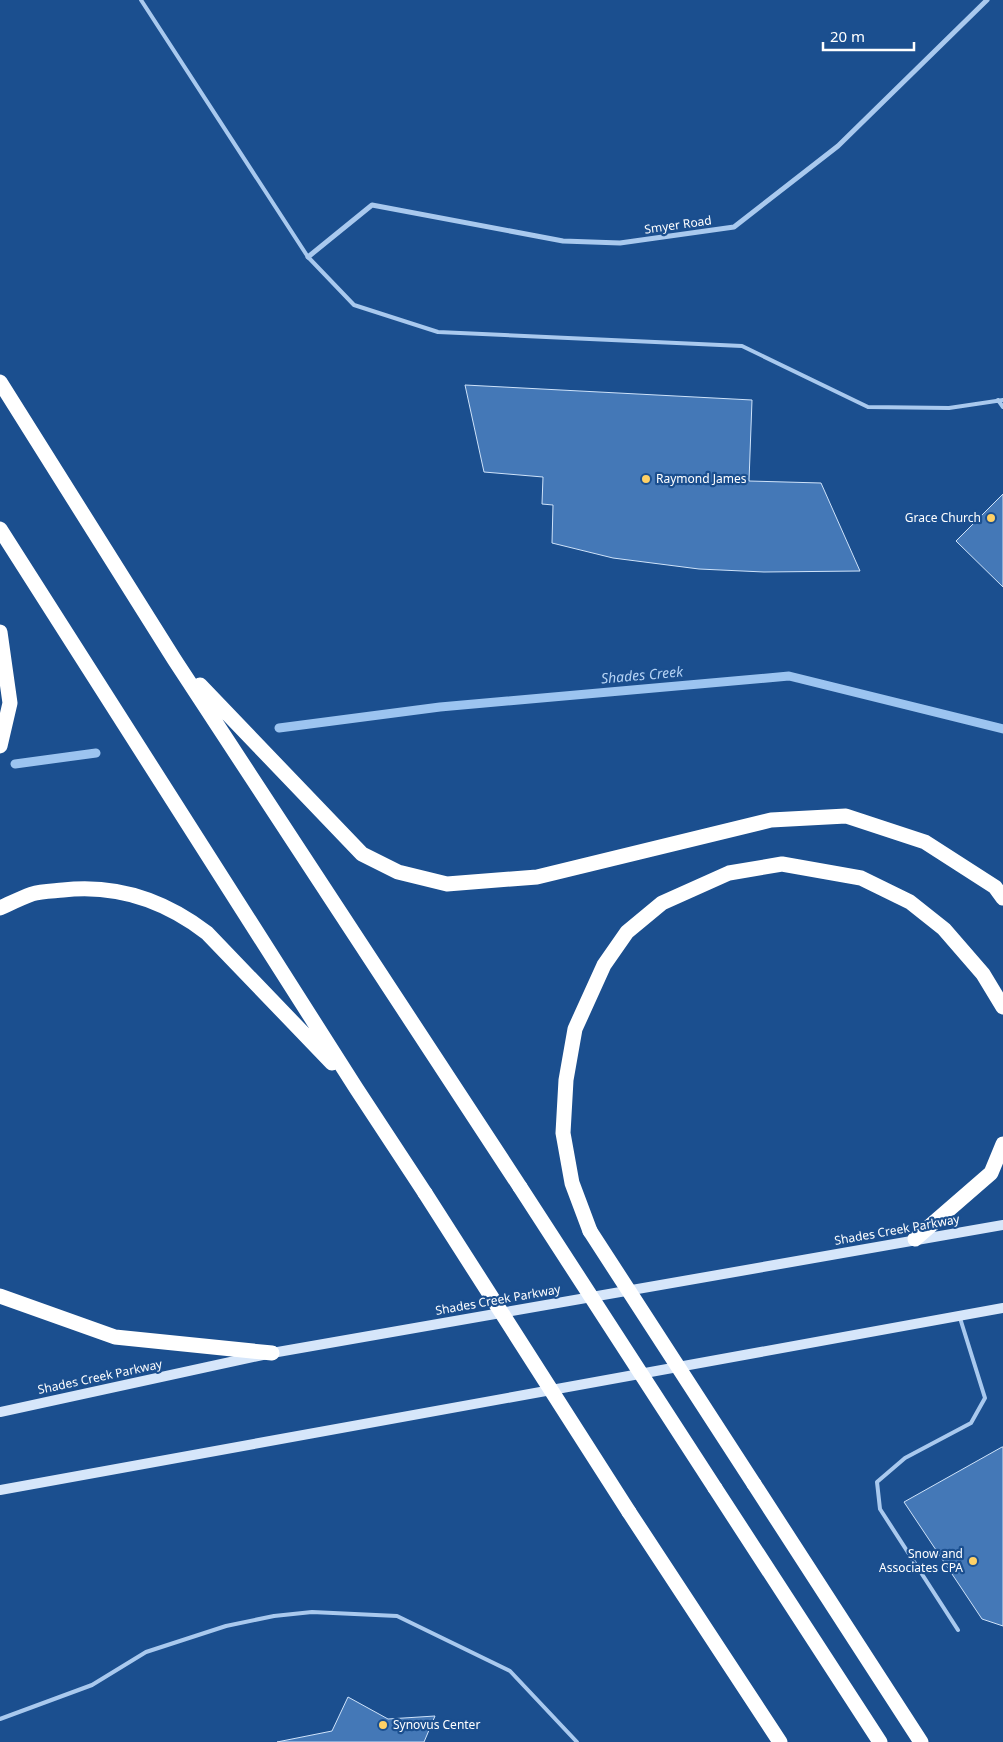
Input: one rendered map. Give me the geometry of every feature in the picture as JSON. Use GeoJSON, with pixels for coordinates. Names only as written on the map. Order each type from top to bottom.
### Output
{"type":"FeatureCollection","features":[{"type":"Feature","properties":{"kind":"highway"},"geometry":{"type":"LineString","coordinates":[[0,382],[174,659],[520,1187],[880,1742]]}},
{"type":"Feature","properties":{"kind":"highway"},"geometry":{"type":"LineString","coordinates":[[0,529],[356,1088],[629,1512],[780,1742]]}},
{"type":"Feature","properties":{"kind":"highway"},"geometry":{"type":"LineString","coordinates":[[0,632],[10,703],[0,746]]}},
{"type":"Feature","properties":{"kind":"highway"},"geometry":{"type":"LineString","coordinates":[[174,659],[362,854],[398,872],[446,884],[537,877],[771,820],[846,816],[925,842],[995,888],[1003,898]]}},
{"type":"Feature","properties":{"kind":"highway"},"geometry":{"type":"LineString","coordinates":[[922,1742],[590,1231],[572,1182],[563,1133],[565,1088],[575,1029],[604,965],[627,932],[662,904],[729,873],[754,868],[782,864],[861,878],[910,902],[944,929],[982,974],[1003,1007]]}},
{"type":"Feature","properties":{"kind":"highway"},"geometry":{"type":"LineString","coordinates":[[0,908],[33,894],[101,888],[131,892],[185,916],[230,954],[356,1088]]}},
{"type":"Feature","properties":{"kind":"highway"},"geometry":{"type":"LineString","coordinates":[[915,1239],[991,1173],[1003,1144]]}},
{"type":"Feature","properties":{"kind":"highway"},"geometry":{"type":"LineString","coordinates":[[0,1296],[114,1337],[272,1353]]}},
{"type":"Feature","properties":{"kind":"main road","name":"Shades Creek Parkway"},"geometry":{"type":"LineString","coordinates":[[0,1412],[272,1353],[1003,1225]]}},
{"type":"Feature","properties":{"kind":"main road"},"geometry":{"type":"LineString","coordinates":[[0,1490],[1003,1308]]}},
{"type":"Feature","properties":{"kind":"street","name":"Smyer Road"},"geometry":{"type":"LineString","coordinates":[[308,257],[372,205],[563,240],[620,243],[734,226],[838,146],[987,0]]}},
{"type":"Feature","properties":{"kind":"lane"},"geometry":{"type":"LineString","coordinates":[[141,0],[308,257],[354,305],[438,332],[742,346],[868,406],[949,408],[1000,400],[1003,407]]}},
{"type":"Feature","properties":{"kind":"lane"},"geometry":{"type":"LineString","coordinates":[[958,1630],[880,1508],[877,1482],[904,1458],[971,1423],[985,1398],[959,1316]]}},
{"type":"Feature","properties":{"kind":"lane"},"geometry":{"type":"LineString","coordinates":[[0,1720],[92,1685],[146,1652],[226,1626],[274,1616],[312,1612],[397,1616],[510,1671],[577,1742]]}},
{"type":"Feature","properties":{"kind":"building","name":"Raymond James"},"geometry":{"type":"Polygon","coordinates":[[[465,385],[752,400],[749,481],[821,483],[860,571],[764,572],[699,569],[613,558],[552,543],[553,505],[542,504],[543,477],[484,472],[465,385]]]}},
{"type":"Feature","properties":{"kind":"building","name":"Grace Church"},"geometry":{"type":"Polygon","coordinates":[[[1003,494],[1003,587],[956,541],[1003,494]]]}},
{"type":"Feature","properties":{"kind":"building","name":"Snow and Associates CPA"},"geometry":{"type":"Polygon","coordinates":[[[1002,1447],[1003,1626],[982,1619],[904,1502],[1002,1447]]]}},
{"type":"Feature","properties":{"kind":"building","name":"Synovus Center"},"geometry":{"type":"Polygon","coordinates":[[[348,1697],[388,1719],[435,1716],[424,1742],[277,1742],[332,1731],[348,1697]]]}},
{"type":"Feature","properties":{"kind":"waterway","name":"Shades Creek"},"geometry":{"type":"LineString","coordinates":[[279,728],[440,707],[789,676],[1003,729]]}},
{"type":"Feature","properties":{"kind":"waterway","name":"Shades Creek"},"geometry":{"type":"LineString","coordinates":[[15,764],[96,753]]}},
{"type":"Feature","properties":{"kind":"place","name":"Raymond James"},"geometry":{"type":"Point","coordinates":[646,479]}},
{"type":"Feature","properties":{"kind":"place","name":"Grace Church"},"geometry":{"type":"Point","coordinates":[991,518]}},
{"type":"Feature","properties":{"kind":"place","name":"Snow and Associates CPA"},"geometry":{"type":"Point","coordinates":[973,1561]}},
{"type":"Feature","properties":{"kind":"place","name":"Synovus Center"},"geometry":{"type":"Point","coordinates":[383,1725]}}]}
